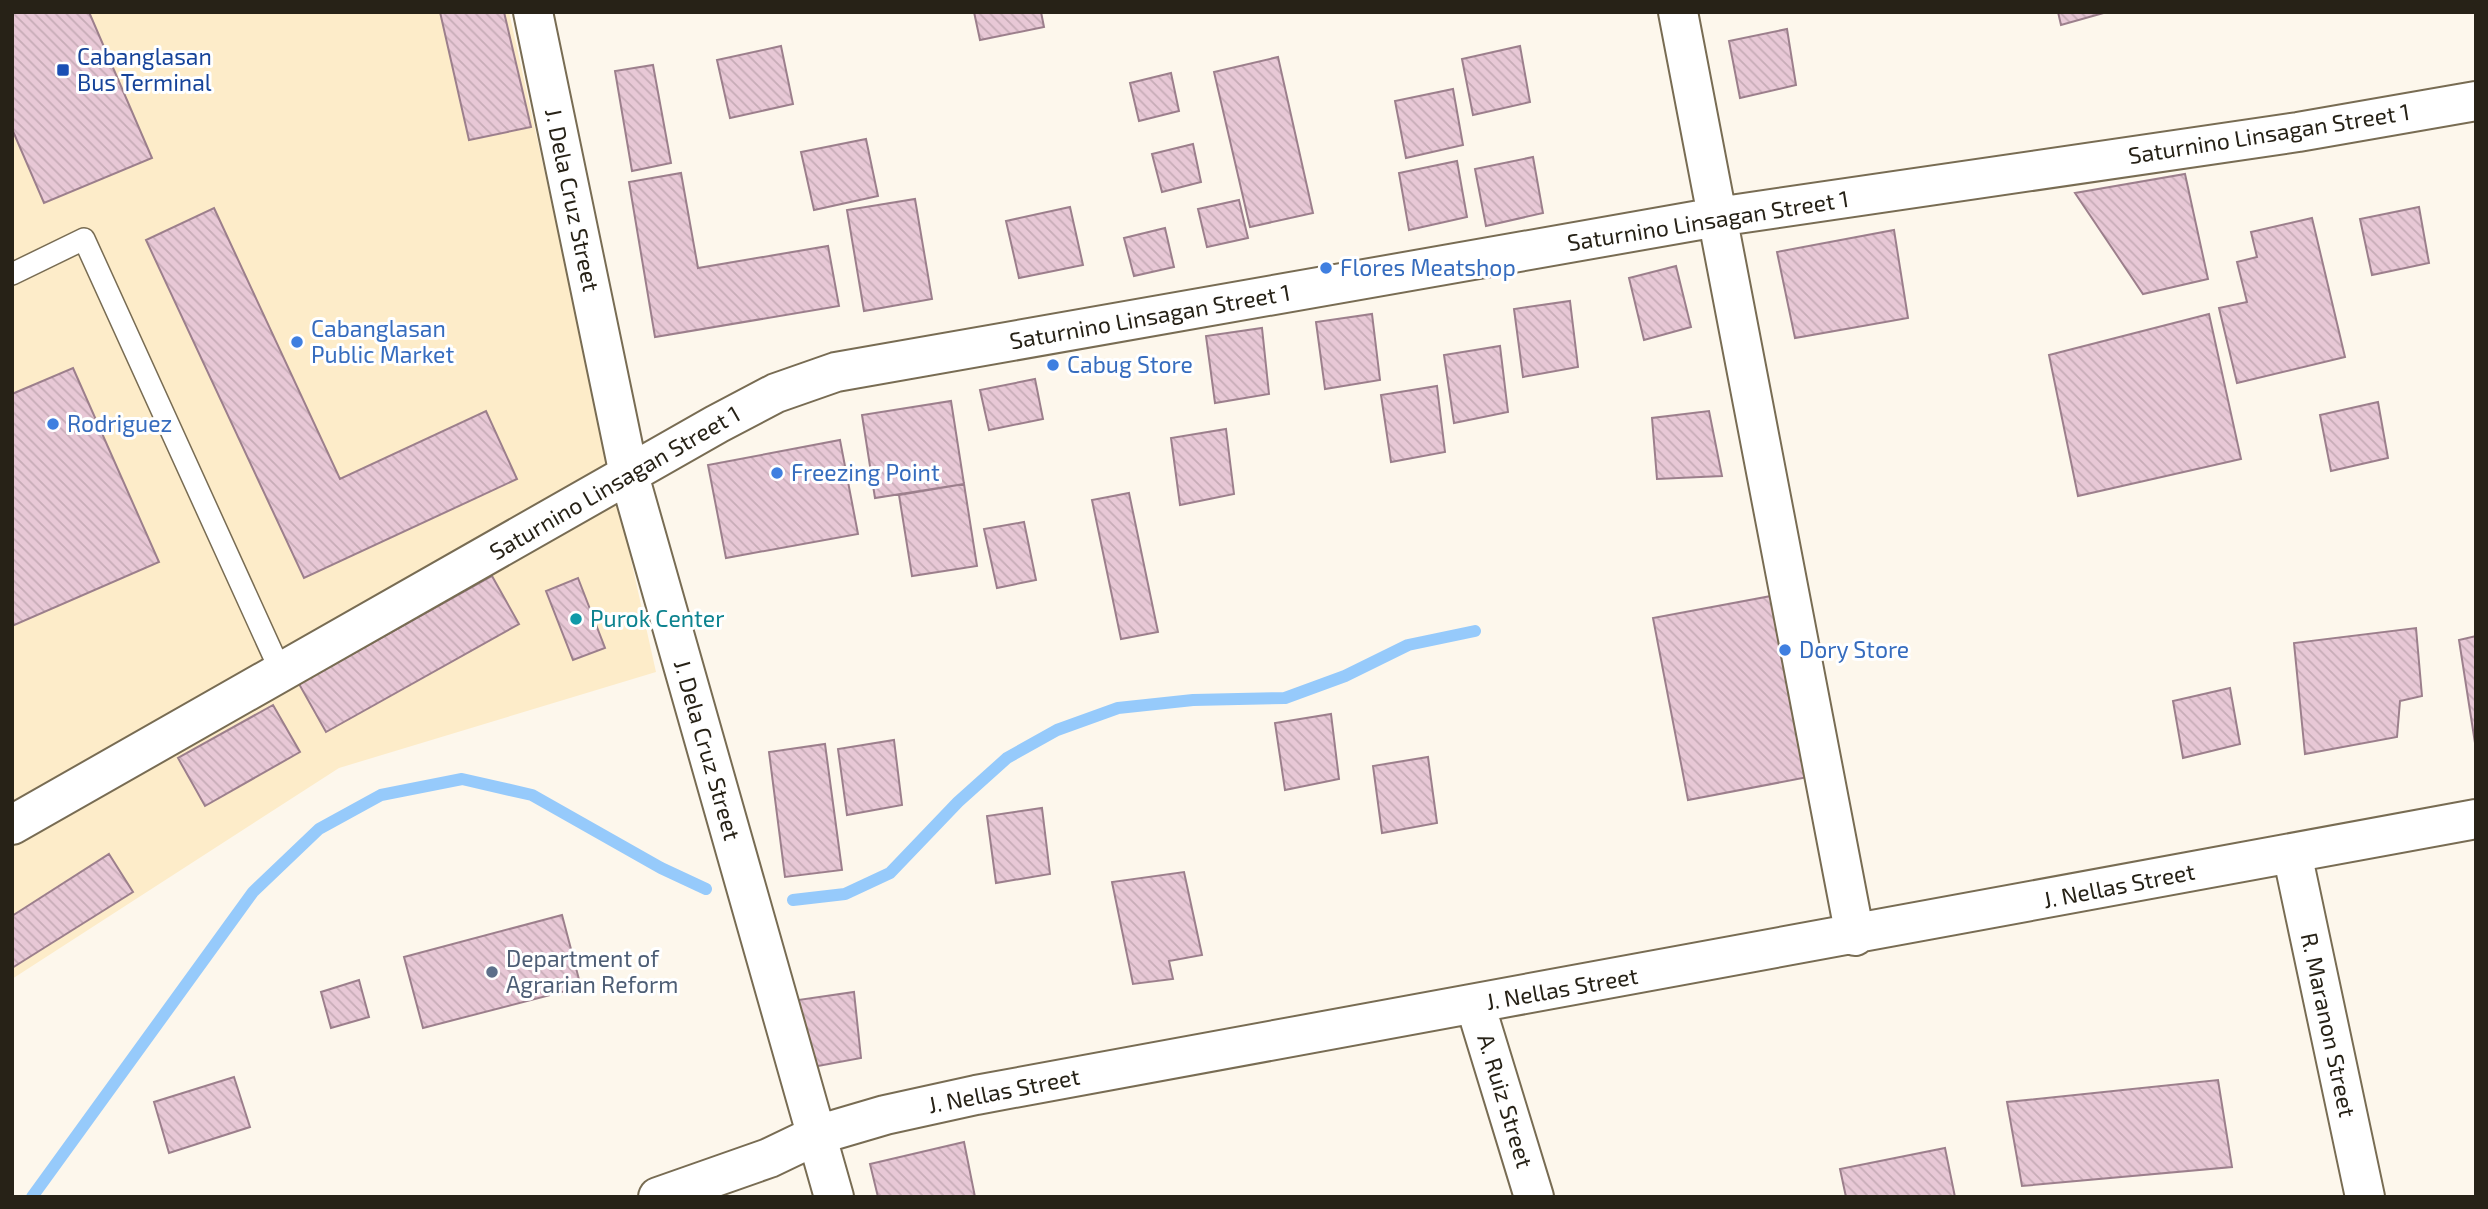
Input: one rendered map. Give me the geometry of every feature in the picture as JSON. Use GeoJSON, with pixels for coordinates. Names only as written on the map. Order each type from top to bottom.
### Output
{"type":"FeatureCollection","features":[{"type":"Feature","properties":{"kind":"street","name":"J. Dela Cruz Street"},"geometry":{"type":"LineString","coordinates":[[533,12],[629,475],[834,1197]]}},
{"type":"Feature","properties":{"kind":"street"},"geometry":{"type":"LineString","coordinates":[[1678,12],[1855,936]]}},
{"type":"Feature","properties":{"kind":"street","name":"Saturnino Linsagan Street 1"},"geometry":{"type":"LineString","coordinates":[[12,825],[776,393],[836,372],[1717,217],[2298,132],[2476,101]]}},
{"type":"Feature","properties":{"kind":"street","name":"J. Nellas Street"},"geometry":{"type":"LineString","coordinates":[[658,1197],[769,1158],[817,1135],[976,1095],[1855,936],[2476,819]]}},
{"type":"Feature","properties":{"kind":"street","name":"R. Maranon Street"},"geometry":{"type":"LineString","coordinates":[[2292,853],[2365,1197]]}},
{"type":"Feature","properties":{"kind":"street","name":"A. Ruiz Street"},"geometry":{"type":"LineString","coordinates":[[1475,1004],[1534,1197]]}},
{"type":"Feature","properties":{"kind":"lane"},"geometry":{"type":"LineString","coordinates":[[12,274],[84,239],[281,672]]}},
{"type":"Feature","properties":{"kind":"shaded area","name":"Cabanglasan Public Market"},"geometry":{"type":"Polygon","coordinates":[[[12,12],[509,12],[656,672],[339,768],[12,979],[12,12]]]}},
{"type":"Feature","properties":{"kind":"building","name":"Cabanglasan Bus Terminal"},"geometry":{"type":"Polygon","coordinates":[[[12,12],[89,12],[152,158],[44,203],[12,129],[12,12]]]}},
{"type":"Feature","properties":{"kind":"building"},"geometry":{"type":"Polygon","coordinates":[[[440,12],[504,12],[531,127],[469,140],[440,12]]]}},
{"type":"Feature","properties":{"kind":"building"},"geometry":{"type":"Polygon","coordinates":[[[974,12],[1041,12],[1044,27],[980,40],[974,12]]]}},
{"type":"Feature","properties":{"kind":"building"},"geometry":{"type":"Polygon","coordinates":[[[2058,12],[2107,12],[2061,25],[2058,12]]]}},
{"type":"Feature","properties":{"kind":"building"},"geometry":{"type":"Polygon","coordinates":[[[1787,29],[1796,85],[1740,98],[1729,41],[1787,29]]]}},
{"type":"Feature","properties":{"kind":"building"},"geometry":{"type":"Polygon","coordinates":[[[781,46],[793,104],[730,118],[717,60],[781,46]]]}},
{"type":"Feature","properties":{"kind":"building"},"geometry":{"type":"Polygon","coordinates":[[[1520,46],[1530,102],[1473,115],[1462,59],[1520,46]]]}},
{"type":"Feature","properties":{"kind":"building"},"geometry":{"type":"Polygon","coordinates":[[[1278,57],[1313,213],[1250,227],[1214,72],[1278,57]]]}},
{"type":"Feature","properties":{"kind":"building"},"geometry":{"type":"Polygon","coordinates":[[[653,65],[671,163],[632,171],[615,71],[653,65]]]}},
{"type":"Feature","properties":{"kind":"building"},"geometry":{"type":"Polygon","coordinates":[[[1171,73],[1179,111],[1139,121],[1130,83],[1171,73]]]}},
{"type":"Feature","properties":{"kind":"building"},"geometry":{"type":"Polygon","coordinates":[[[1453,89],[1463,145],[1406,158],[1395,101],[1453,89]]]}},
{"type":"Feature","properties":{"kind":"building"},"geometry":{"type":"Polygon","coordinates":[[[866,139],[878,196],[814,210],[801,152],[866,139]]]}},
{"type":"Feature","properties":{"kind":"building"},"geometry":{"type":"Polygon","coordinates":[[[1193,144],[1201,182],[1162,192],[1152,154],[1193,144]]]}},
{"type":"Feature","properties":{"kind":"building"},"geometry":{"type":"Polygon","coordinates":[[[1533,157],[1543,213],[1486,226],[1475,169],[1533,157]]]}},
{"type":"Feature","properties":{"kind":"building"},"geometry":{"type":"Polygon","coordinates":[[[1457,161],[1467,217],[1409,230],[1399,173],[1457,161]]]}},
{"type":"Feature","properties":{"kind":"building"},"geometry":{"type":"Polygon","coordinates":[[[681,173],[698,268],[828,246],[839,306],[655,337],[629,182],[681,173]]]}},
{"type":"Feature","properties":{"kind":"building"},"geometry":{"type":"Polygon","coordinates":[[[2185,174],[2208,279],[2143,294],[2075,193],[2185,174]]]}},
{"type":"Feature","properties":{"kind":"building"},"geometry":{"type":"Polygon","coordinates":[[[915,199],[932,299],[864,311],[847,210],[915,199]]]}},
{"type":"Feature","properties":{"kind":"building"},"geometry":{"type":"Polygon","coordinates":[[[1239,200],[1248,238],[1207,247],[1198,209],[1239,200]]]}},
{"type":"Feature","properties":{"kind":"building"},"geometry":{"type":"Polygon","coordinates":[[[1070,207],[1083,265],[1019,278],[1006,221],[1070,207]]]}},
{"type":"Feature","properties":{"kind":"building"},"geometry":{"type":"Polygon","coordinates":[[[2419,207],[2429,263],[2372,275],[2360,219],[2419,207]]]}},
{"type":"Feature","properties":{"kind":"building"},"geometry":{"type":"Polygon","coordinates":[[[214,208],[340,479],[486,411],[517,479],[304,578],[146,240],[214,208]]]}},
{"type":"Feature","properties":{"kind":"building"},"geometry":{"type":"Polygon","coordinates":[[[2312,218],[2345,357],[2237,383],[2219,308],[2247,302],[2237,262],[2257,257],[2251,232],[2312,218]]]}},
{"type":"Feature","properties":{"kind":"building"},"geometry":{"type":"Polygon","coordinates":[[[1165,228],[1174,267],[1134,276],[1124,238],[1165,228]]]}},
{"type":"Feature","properties":{"kind":"building"},"geometry":{"type":"Polygon","coordinates":[[[1894,230],[1908,318],[1795,338],[1777,252],[1894,230]]]}},
{"type":"Feature","properties":{"kind":"building"},"geometry":{"type":"Polygon","coordinates":[[[1676,266],[1691,327],[1644,340],[1629,278],[1676,266]]]}},
{"type":"Feature","properties":{"kind":"building"},"geometry":{"type":"Polygon","coordinates":[[[1570,301],[1578,367],[1523,377],[1514,309],[1570,301]]]}},
{"type":"Feature","properties":{"kind":"building"},"geometry":{"type":"Polygon","coordinates":[[[1372,314],[1380,380],[1325,389],[1316,322],[1372,314]]]}},
{"type":"Feature","properties":{"kind":"building"},"geometry":{"type":"Polygon","coordinates":[[[2209,314],[2241,459],[2078,496],[2049,355],[2209,314]]]}},
{"type":"Feature","properties":{"kind":"building"},"geometry":{"type":"Polygon","coordinates":[[[1262,328],[1269,394],[1215,403],[1206,336],[1262,328]]]}},
{"type":"Feature","properties":{"kind":"building"},"geometry":{"type":"Polygon","coordinates":[[[1500,346],[1508,412],[1454,423],[1444,355],[1500,346]]]}},
{"type":"Feature","properties":{"kind":"building"},"geometry":{"type":"Polygon","coordinates":[[[73,368],[159,562],[12,626],[12,394],[73,368]]]}},
{"type":"Feature","properties":{"kind":"building"},"geometry":{"type":"Polygon","coordinates":[[[1035,379],[1043,419],[989,430],[980,390],[1035,379]]]}},
{"type":"Feature","properties":{"kind":"building"},"geometry":{"type":"Polygon","coordinates":[[[1437,386],[1445,452],[1391,462],[1381,395],[1437,386]]]}},
{"type":"Feature","properties":{"kind":"building"},"geometry":{"type":"Polygon","coordinates":[[[951,401],[964,484],[875,498],[862,415],[951,401]]]}},
{"type":"Feature","properties":{"kind":"building"},"geometry":{"type":"Polygon","coordinates":[[[2378,402],[2388,458],[2331,471],[2320,415],[2378,402]]]}},
{"type":"Feature","properties":{"kind":"building"},"geometry":{"type":"Polygon","coordinates":[[[1709,411],[1722,476],[1657,479],[1652,418],[1709,411]]]}},
{"type":"Feature","properties":{"kind":"building"},"geometry":{"type":"Polygon","coordinates":[[[1226,429],[1234,494],[1180,505],[1171,438],[1226,429]]]}},
{"type":"Feature","properties":{"kind":"building"},"geometry":{"type":"Polygon","coordinates":[[[840,440],[858,534],[726,558],[708,465],[840,440]]]}},
{"type":"Feature","properties":{"kind":"building"},"geometry":{"type":"Polygon","coordinates":[[[964,484],[977,566],[912,576],[899,495],[964,484]]]}},
{"type":"Feature","properties":{"kind":"building"},"geometry":{"type":"Polygon","coordinates":[[[1129,493],[1158,632],[1121,639],[1092,500],[1129,493]]]}},
{"type":"Feature","properties":{"kind":"building"},"geometry":{"type":"Polygon","coordinates":[[[1024,522],[1036,580],[997,588],[984,529],[1024,522]]]}},
{"type":"Feature","properties":{"kind":"building"},"geometry":{"type":"Polygon","coordinates":[[[492,576],[519,624],[326,732],[299,684],[492,576]]]}},
{"type":"Feature","properties":{"kind":"building","name":"Purok Center"},"geometry":{"type":"Polygon","coordinates":[[[578,578],[605,648],[573,660],[546,591],[578,578]]]}},
{"type":"Feature","properties":{"kind":"building"},"geometry":{"type":"Polygon","coordinates":[[[1771,596],[1808,777],[1688,800],[1653,618],[1771,596]]]}},
{"type":"Feature","properties":{"kind":"building"},"geometry":{"type":"Polygon","coordinates":[[[2416,628],[2422,696],[2400,701],[2397,737],[2305,754],[2294,643],[2416,628]]]}},
{"type":"Feature","properties":{"kind":"building"},"geometry":{"type":"Polygon","coordinates":[[[2476,636],[2476,743],[2475,743],[2459,640],[2476,636]]]}},
{"type":"Feature","properties":{"kind":"building"},"geometry":{"type":"Polygon","coordinates":[[[2230,688],[2240,744],[2183,758],[2173,701],[2230,688]]]}},
{"type":"Feature","properties":{"kind":"building"},"geometry":{"type":"Polygon","coordinates":[[[273,705],[300,752],[205,806],[178,758],[273,705]]]}},
{"type":"Feature","properties":{"kind":"building"},"geometry":{"type":"Polygon","coordinates":[[[1331,714],[1339,779],[1285,790],[1275,723],[1331,714]]]}},
{"type":"Feature","properties":{"kind":"building"},"geometry":{"type":"Polygon","coordinates":[[[894,740],[902,805],[847,815],[838,749],[894,740]]]}},
{"type":"Feature","properties":{"kind":"building"},"geometry":{"type":"Polygon","coordinates":[[[825,744],[842,870],[785,877],[769,752],[825,744]]]}},
{"type":"Feature","properties":{"kind":"building"},"geometry":{"type":"Polygon","coordinates":[[[1428,757],[1437,823],[1382,833],[1373,766],[1428,757]]]}},
{"type":"Feature","properties":{"kind":"building"},"geometry":{"type":"Polygon","coordinates":[[[1042,808],[1050,874],[996,883],[987,816],[1042,808]]]}},
{"type":"Feature","properties":{"kind":"building"},"geometry":{"type":"Polygon","coordinates":[[[109,854],[133,892],[12,968],[12,916],[109,854]]]}},
{"type":"Feature","properties":{"kind":"building"},"geometry":{"type":"Polygon","coordinates":[[[1184,872],[1202,955],[1169,961],[1173,979],[1133,984],[1112,882],[1184,872]]]}},
{"type":"Feature","properties":{"kind":"building","name":"Department of Agrarian Reform"},"geometry":{"type":"Polygon","coordinates":[[[562,915],[581,987],[423,1028],[404,957],[562,915]]]}},
{"type":"Feature","properties":{"kind":"building"},"geometry":{"type":"Polygon","coordinates":[[[359,980],[369,1017],[331,1028],[321,992],[359,980]]]}},
{"type":"Feature","properties":{"kind":"building"},"geometry":{"type":"Polygon","coordinates":[[[854,992],[861,1058],[807,1068],[798,1000],[854,992]]]}},
{"type":"Feature","properties":{"kind":"building"},"geometry":{"type":"Polygon","coordinates":[[[234,1077],[250,1127],[169,1153],[154,1102],[234,1077]]]}},
{"type":"Feature","properties":{"kind":"building"},"geometry":{"type":"Polygon","coordinates":[[[2218,1080],[2232,1167],[2022,1186],[2007,1102],[2218,1080]]]}},
{"type":"Feature","properties":{"kind":"building"},"geometry":{"type":"Polygon","coordinates":[[[964,1142],[975,1197],[878,1197],[870,1164],[964,1142]]]}},
{"type":"Feature","properties":{"kind":"building"},"geometry":{"type":"Polygon","coordinates":[[[1945,1148],[1955,1197],[1846,1197],[1840,1169],[1945,1148]]]}},
{"type":"Feature","properties":{"kind":"waterway"},"geometry":{"type":"LineString","coordinates":[[793,900],[845,894],[890,873],[958,802],[1007,758],[1057,730],[1118,708],[1193,700],[1285,698],[1345,676],[1408,645],[1475,631]]}},
{"type":"Feature","properties":{"kind":"waterway"},"geometry":{"type":"LineString","coordinates":[[32,1197],[253,892],[319,829],[381,795],[462,779],[532,795],[661,868],[706,889]]}},
{"type":"Feature","properties":{"kind":"place","name":"Cabanglasan Bus Terminal"},"geometry":{"type":"Point","coordinates":[63,70]}},
{"type":"Feature","properties":{"kind":"place","name":"Flores Meatshop"},"geometry":{"type":"Point","coordinates":[1326,268]}},
{"type":"Feature","properties":{"kind":"place","name":"Cabanglasan Public Market"},"geometry":{"type":"Point","coordinates":[297,342]}},
{"type":"Feature","properties":{"kind":"place","name":"Cabug Store"},"geometry":{"type":"Point","coordinates":[1053,365]}},
{"type":"Feature","properties":{"kind":"place","name":"Rodriguez"},"geometry":{"type":"Point","coordinates":[53,424]}},
{"type":"Feature","properties":{"kind":"place","name":"Freezing Point"},"geometry":{"type":"Point","coordinates":[777,473]}},
{"type":"Feature","properties":{"kind":"place","name":"Purok Center"},"geometry":{"type":"Point","coordinates":[576,619]}},
{"type":"Feature","properties":{"kind":"place","name":"Dory Store"},"geometry":{"type":"Point","coordinates":[1785,650]}},
{"type":"Feature","properties":{"kind":"place","name":"Department of Agrarian Reform"},"geometry":{"type":"Point","coordinates":[492,972]}}]}
